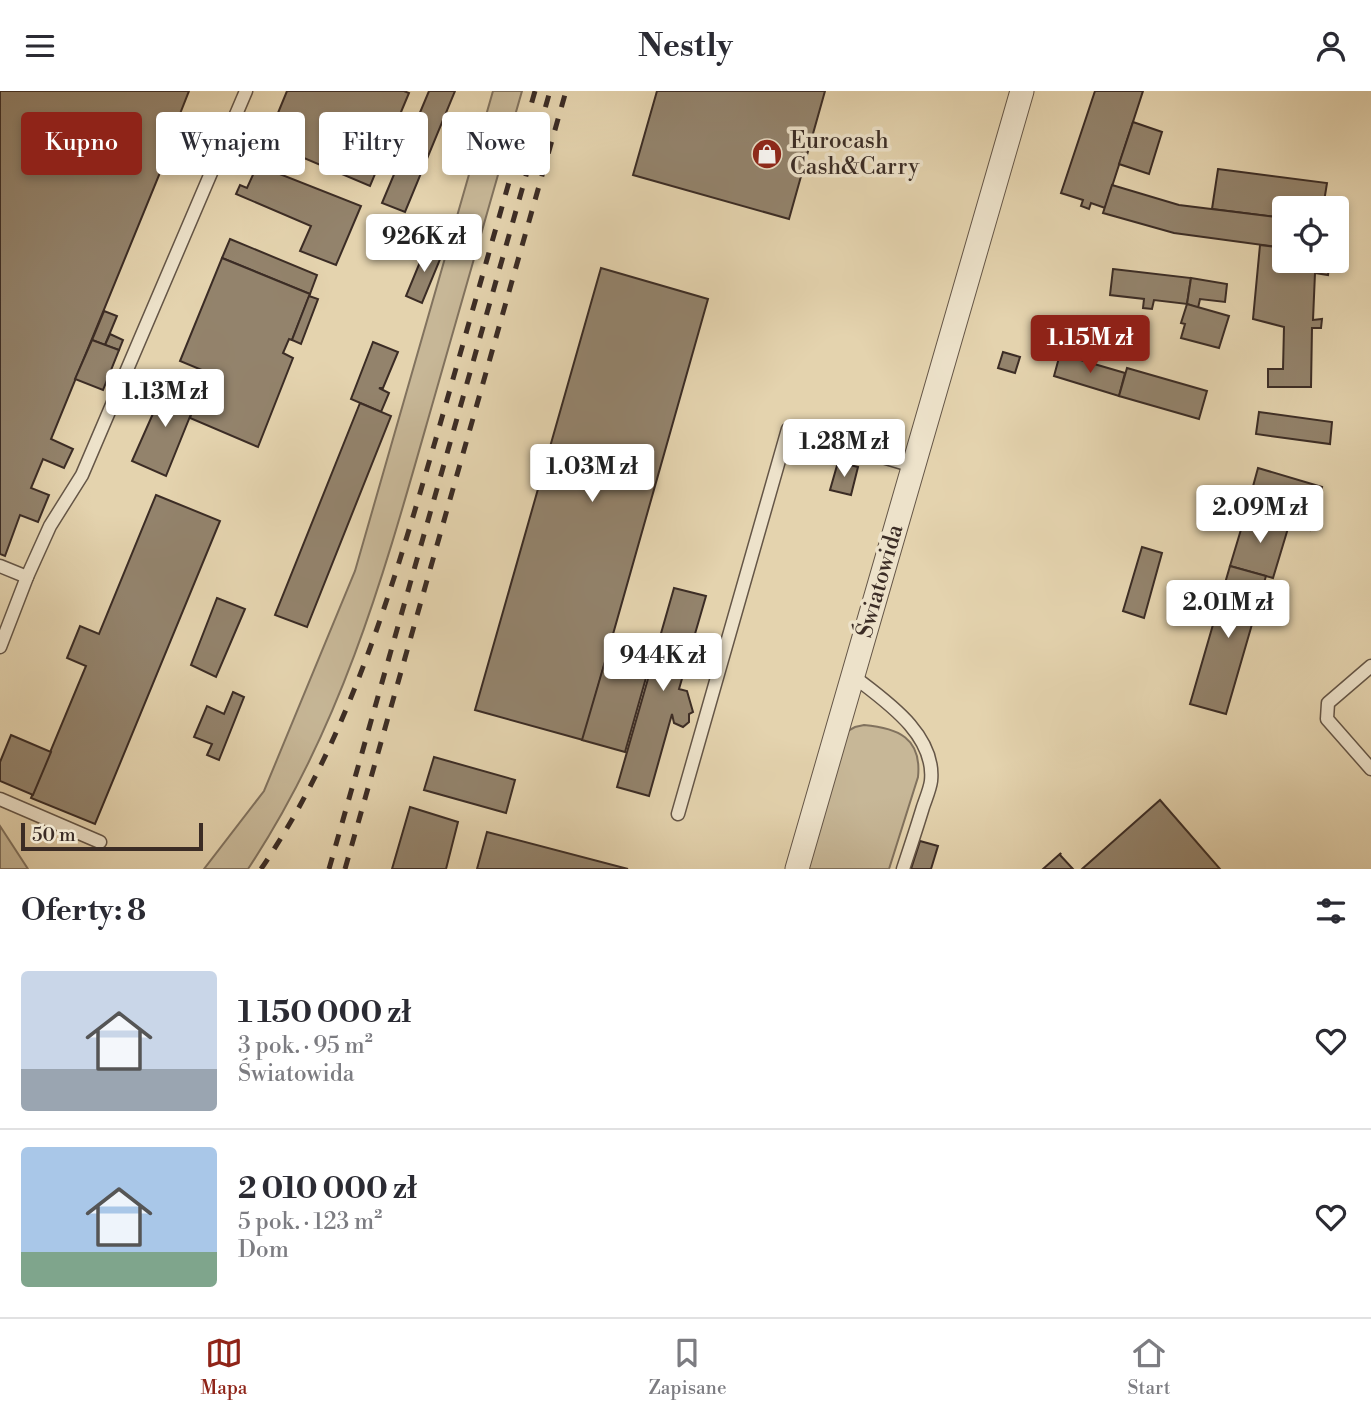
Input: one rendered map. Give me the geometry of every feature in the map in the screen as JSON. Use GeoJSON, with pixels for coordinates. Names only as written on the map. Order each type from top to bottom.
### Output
{"type":"FeatureCollection","features":[{"type":"Feature","properties":{"kind":"street","name":"Światowida"},"geometry":{"type":"LineString","coordinates":[[797,869],[1022,91]]}},
{"type":"Feature","properties":{"kind":"lane"},"geometry":{"type":"LineString","coordinates":[[0,647],[50,526],[82,475],[246,91]]}},
{"type":"Feature","properties":{"kind":"lane"},"geometry":{"type":"LineString","coordinates":[[678,814],[788,429],[913,466]]}},
{"type":"Feature","properties":{"kind":"lane"},"geometry":{"type":"LineString","coordinates":[[0,566],[27,577]]}},
{"type":"Feature","properties":{"kind":"lane"},"geometry":{"type":"LineString","coordinates":[[1371,666],[1328,702],[1327,719],[1371,769]]}},
{"type":"Feature","properties":{"kind":"lane"},"geometry":{"type":"LineString","coordinates":[[853,676],[908,724],[922,743],[929,763],[931,782],[903,869]]}},
{"type":"Feature","properties":{"kind":"lane"},"geometry":{"type":"LineString","coordinates":[[0,799],[100,842]]}},
{"type":"Feature","properties":{"kind":"shaded area"},"geometry":{"type":"Polygon","coordinates":[[[493,91],[522,91],[516,112],[487,112],[493,91]]]}},
{"type":"Feature","properties":{"kind":"shaded area"},"geometry":{"type":"Polygon","coordinates":[[[469,175],[498,175],[393,540],[355,653],[333,708],[308,763],[248,869],[204,869],[264,791],[355,571],[469,175]]]}},
{"type":"Feature","properties":{"kind":"shaded area"},"geometry":{"type":"Polygon","coordinates":[[[864,725],[887,729],[905,737],[912,744],[918,764],[918,777],[889,869],[797,869],[835,738],[864,725]]]}},
{"type":"Feature","properties":{"kind":"shaded area"},"geometry":{"type":"Polygon","coordinates":[[[0,826],[28,869],[0,869],[0,826]]]}},
{"type":"Feature","properties":{"kind":"building"},"geometry":{"type":"Polygon","coordinates":[[[0,91],[189,91],[181,112],[156,112],[156,175],[159,175],[51,439],[73,449],[64,468],[43,459],[31,488],[49,495],[38,522],[20,515],[5,556],[0,554],[0,91]]]}},
{"type":"Feature","properties":{"kind":"building"},"geometry":{"type":"Polygon","coordinates":[[[287,91],[409,93],[401,112],[319,112],[319,164],[305,158],[305,112],[278,112],[287,91]]]}},
{"type":"Feature","properties":{"kind":"building"},"geometry":{"type":"Polygon","coordinates":[[[429,91],[455,91],[446,112],[442,112],[442,122],[428,156],[428,112],[420,112],[429,91]]]}},
{"type":"Feature","properties":{"kind":"building"},"geometry":{"type":"Polygon","coordinates":[[[657,91],[825,91],[789,219],[633,175],[657,91]]]}},
{"type":"Feature","properties":{"kind":"building"},"geometry":{"type":"Polygon","coordinates":[[[1095,91],[1143,91],[1105,208],[1091,203],[1089,209],[1081,206],[1083,200],[1061,193],[1095,91]]]}},
{"type":"Feature","properties":{"kind":"building"},"geometry":{"type":"Polygon","coordinates":[[[1133,122],[1162,132],[1149,174],[1119,164],[1133,122]]]}},
{"type":"Feature","properties":{"kind":"building"},"geometry":{"type":"Polygon","coordinates":[[[1218,169],[1327,183],[1325,196],[1272,196],[1272,216],[1212,209],[1218,169]]]}},
{"type":"Feature","properties":{"kind":"building"},"geometry":{"type":"Polygon","coordinates":[[[253,175],[282,175],[361,206],[336,265],[300,251],[311,226],[236,194],[240,185],[247,188],[253,175]]]}},
{"type":"Feature","properties":{"kind":"building"},"geometry":{"type":"Polygon","coordinates":[[[344,175],[375,175],[370,186],[344,175]]]}},
{"type":"Feature","properties":{"kind":"building"},"geometry":{"type":"Polygon","coordinates":[[[394,175],[420,175],[405,212],[382,203],[394,175]]]}},
{"type":"Feature","properties":{"kind":"building"},"geometry":{"type":"Polygon","coordinates":[[[1112,185],[1179,205],[1272,217],[1272,246],[1174,233],[1103,213],[1112,185]]]}},
{"type":"Feature","properties":{"kind":"building"},"geometry":{"type":"Polygon","coordinates":[[[230,239],[317,275],[310,294],[222,258],[230,239]]]}},
{"type":"Feature","properties":{"kind":"building"},"geometry":{"type":"Polygon","coordinates":[[[427,245],[443,252],[422,303],[406,296],[427,245]]]}},
{"type":"Feature","properties":{"kind":"building"},"geometry":{"type":"Polygon","coordinates":[[[1260,245],[1272,246],[1272,273],[1315,273],[1313,320],[1322,319],[1321,328],[1312,328],[1311,387],[1268,387],[1268,369],[1283,369],[1284,327],[1253,319],[1260,245]]]}},
{"type":"Feature","properties":{"kind":"building"},"geometry":{"type":"Polygon","coordinates":[[[222,258],[310,294],[292,340],[289,339],[283,353],[293,358],[258,447],[190,418],[195,404],[203,402],[214,375],[180,361],[222,258]]]}},
{"type":"Feature","properties":{"kind":"building"},"geometry":{"type":"Polygon","coordinates":[[[601,268],[708,299],[583,740],[475,710],[601,268]]]}},
{"type":"Feature","properties":{"kind":"building"},"geometry":{"type":"Polygon","coordinates":[[[1113,269],[1191,278],[1187,304],[1154,300],[1152,309],[1143,308],[1144,299],[1110,295],[1113,269]]]}},
{"type":"Feature","properties":{"kind":"building"},"geometry":{"type":"Polygon","coordinates":[[[1191,278],[1227,284],[1225,302],[1200,299],[1198,308],[1187,304],[1191,278]]]}},
{"type":"Feature","properties":{"kind":"building"},"geometry":{"type":"Polygon","coordinates":[[[309,296],[318,299],[301,344],[292,340],[309,296]]]}},
{"type":"Feature","properties":{"kind":"building"},"geometry":{"type":"Polygon","coordinates":[[[1187,304],[1229,316],[1219,348],[1181,338],[1185,324],[1181,323],[1187,304]]]}},
{"type":"Feature","properties":{"kind":"building"},"geometry":{"type":"Polygon","coordinates":[[[104,311],[117,316],[105,345],[92,340],[104,311]]]}},
{"type":"Feature","properties":{"kind":"building"},"geometry":{"type":"Polygon","coordinates":[[[110,334],[123,340],[119,350],[105,345],[110,334]]]}},
{"type":"Feature","properties":{"kind":"building"},"geometry":{"type":"Polygon","coordinates":[[[92,340],[119,350],[103,390],[75,379],[92,340]]]}},
{"type":"Feature","properties":{"kind":"building"},"geometry":{"type":"Polygon","coordinates":[[[373,342],[398,352],[383,388],[379,388],[389,393],[381,412],[351,399],[373,342]]]}},
{"type":"Feature","properties":{"kind":"building"},"geometry":{"type":"Polygon","coordinates":[[[1003,352],[1020,357],[1015,373],[998,368],[1003,352]]]}},
{"type":"Feature","properties":{"kind":"building"},"geometry":{"type":"Polygon","coordinates":[[[1060,354],[1125,373],[1119,396],[1054,376],[1060,354]]]}},
{"type":"Feature","properties":{"kind":"building"},"geometry":{"type":"Polygon","coordinates":[[[1127,368],[1207,391],[1199,419],[1119,396],[1127,368]]]}},
{"type":"Feature","properties":{"kind":"building"},"geometry":{"type":"Polygon","coordinates":[[[172,377],[188,383],[181,398],[195,404],[166,476],[132,461],[163,391],[166,393],[172,377]]]}},
{"type":"Feature","properties":{"kind":"building"},"geometry":{"type":"Polygon","coordinates":[[[360,403],[391,416],[307,627],[275,615],[360,403]]]}},
{"type":"Feature","properties":{"kind":"building"},"geometry":{"type":"Polygon","coordinates":[[[1259,412],[1332,422],[1330,444],[1256,434],[1259,412]]]}},
{"type":"Feature","properties":{"kind":"building"},"geometry":{"type":"Polygon","coordinates":[[[838,462],[858,467],[851,495],[830,490],[838,462]]]}},
{"type":"Feature","properties":{"kind":"building"},"geometry":{"type":"Polygon","coordinates":[[[1258,468],[1322,487],[1310,530],[1246,512],[1258,468]]]}},
{"type":"Feature","properties":{"kind":"building"},"geometry":{"type":"Polygon","coordinates":[[[156,495],[220,521],[95,824],[31,798],[86,666],[67,658],[80,626],[99,634],[156,495]]]}},
{"type":"Feature","properties":{"kind":"building"},"geometry":{"type":"Polygon","coordinates":[[[1246,513],[1289,525],[1273,578],[1230,566],[1246,513]]]}},
{"type":"Feature","properties":{"kind":"building"},"geometry":{"type":"Polygon","coordinates":[[[1142,547],[1162,553],[1144,618],[1123,611],[1142,547]]]}},
{"type":"Feature","properties":{"kind":"building"},"geometry":{"type":"Polygon","coordinates":[[[1230,566],[1266,576],[1226,714],[1190,704],[1230,566]]]}},
{"type":"Feature","properties":{"kind":"building"},"geometry":{"type":"Polygon","coordinates":[[[674,588],[706,596],[679,689],[687,691],[693,712],[689,714],[689,722],[683,727],[674,723],[672,714],[649,796],[617,787],[674,588]]]}},
{"type":"Feature","properties":{"kind":"building"},"geometry":{"type":"Polygon","coordinates":[[[217,598],[245,609],[216,677],[191,665],[217,598]]]}},
{"type":"Feature","properties":{"kind":"building"},"geometry":{"type":"Polygon","coordinates":[[[613,634],[655,646],[625,752],[582,740],[613,634]]]}},
{"type":"Feature","properties":{"kind":"building"},"geometry":{"type":"Polygon","coordinates":[[[233,692],[244,697],[219,760],[207,755],[212,744],[194,737],[207,706],[224,714],[233,692]]]}},
{"type":"Feature","properties":{"kind":"building"},"geometry":{"type":"Polygon","coordinates":[[[11,735],[51,752],[33,795],[0,781],[0,762],[11,735]]]}},
{"type":"Feature","properties":{"kind":"building"},"geometry":{"type":"Polygon","coordinates":[[[434,757],[515,780],[506,813],[424,790],[434,757]]]}},
{"type":"Feature","properties":{"kind":"building"},"geometry":{"type":"Polygon","coordinates":[[[1160,800],[1220,869],[1082,869],[1160,800]]]}},
{"type":"Feature","properties":{"kind":"building"},"geometry":{"type":"Polygon","coordinates":[[[410,807],[458,822],[446,869],[392,869],[410,807]]]}},
{"type":"Feature","properties":{"kind":"building"},"geometry":{"type":"Polygon","coordinates":[[[487,832],[628,869],[477,869],[487,832]]]}},
{"type":"Feature","properties":{"kind":"building"},"geometry":{"type":"Polygon","coordinates":[[[920,841],[938,846],[931,869],[911,869],[920,841]]]}},
{"type":"Feature","properties":{"kind":"building"},"geometry":{"type":"Polygon","coordinates":[[[1061,853],[1073,869],[1043,869],[1061,853]]]}},
{"type":"Feature","properties":{"kind":"railway"},"geometry":{"type":"LineString","coordinates":[[261,869],[321,766],[367,656],[422,485],[535,91]]}},
{"type":"Feature","properties":{"kind":"railway"},"geometry":{"type":"LineString","coordinates":[[329,869],[550,91]]}},
{"type":"Feature","properties":{"kind":"railway"},"geometry":{"type":"LineString","coordinates":[[345,869],[566,91]]}},
{"type":"Feature","properties":{"kind":"place","name":"Eurocash Cash&Carry"},"geometry":{"type":"Point","coordinates":[767,154]}}]}
